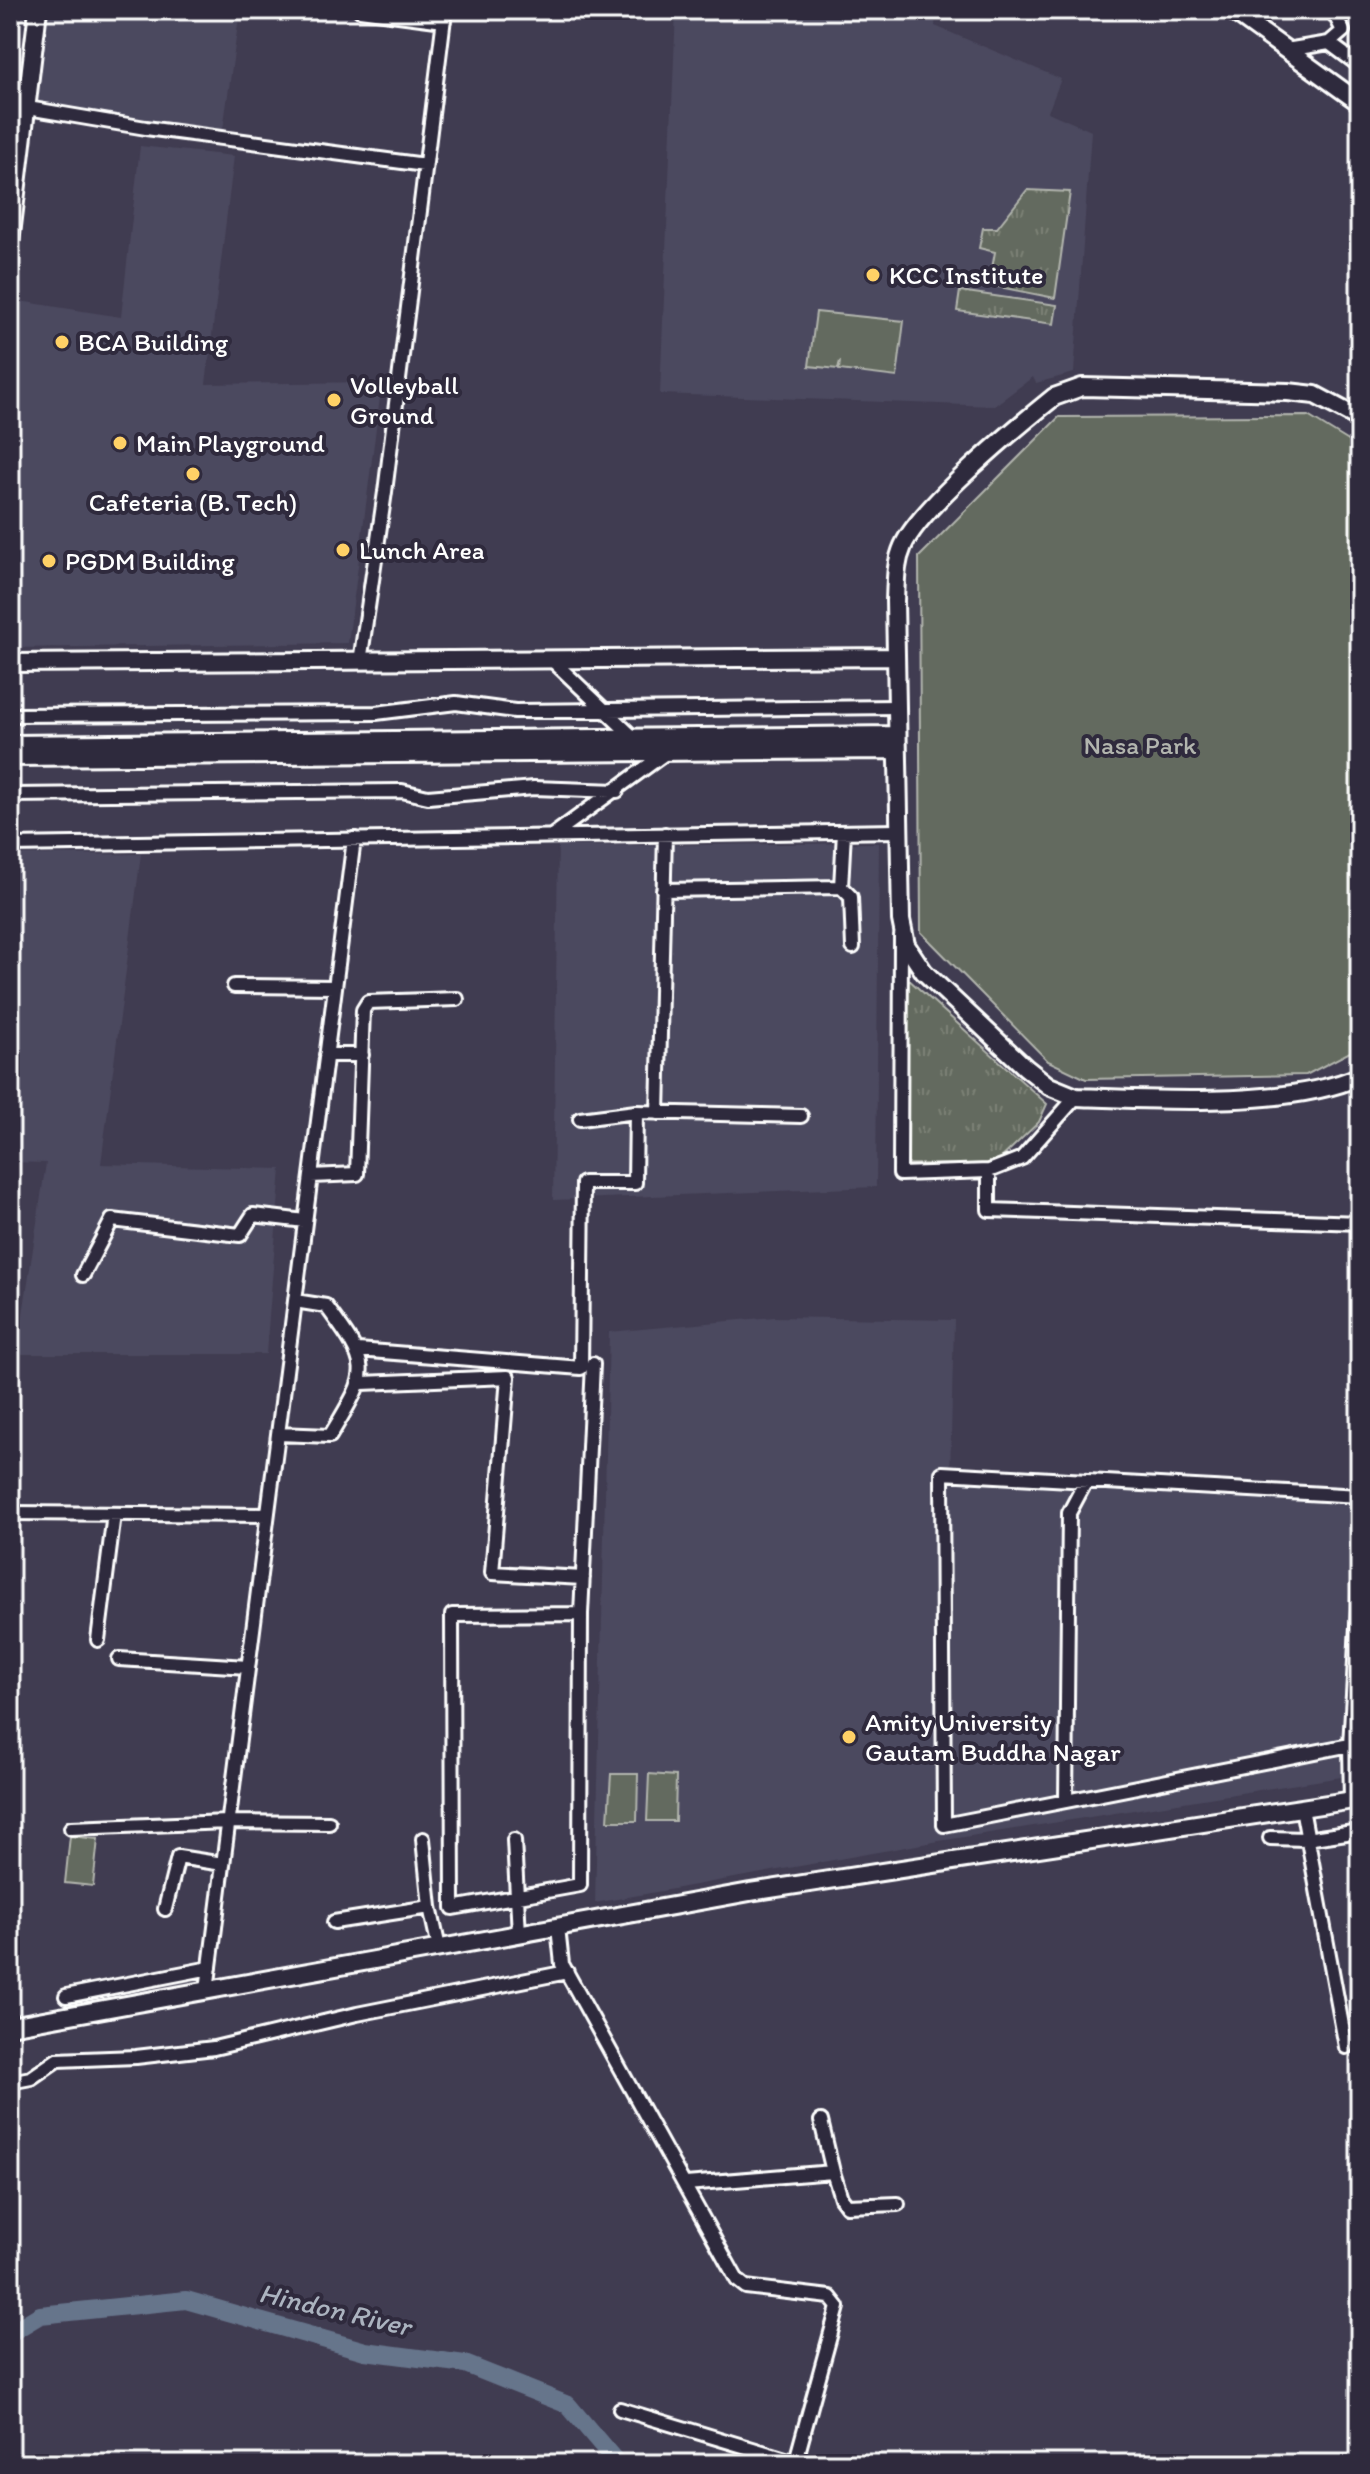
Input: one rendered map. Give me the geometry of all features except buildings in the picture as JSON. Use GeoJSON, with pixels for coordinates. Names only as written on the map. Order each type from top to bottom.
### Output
{"type":"FeatureCollection","features":[{"type":"Feature","properties":{"kind":"street"},"geometry":{"type":"LineString","coordinates":[[10,243],[18,107],[38,10]]}},
{"type":"Feature","properties":{"kind":"street"},"geometry":{"type":"LineString","coordinates":[[360,10],[444,16],[385,492],[360,662]]}},
{"type":"Feature","properties":{"kind":"street"},"geometry":{"type":"LineString","coordinates":[[1231,10],[1360,103]]}},
{"type":"Feature","properties":{"kind":"street"},"geometry":{"type":"LineString","coordinates":[[1286,50],[1329,43],[1343,31],[1336,10]]}},
{"type":"Feature","properties":{"kind":"street"},"geometry":{"type":"LineString","coordinates":[[1329,43],[1360,66]]}},
{"type":"Feature","properties":{"kind":"street"},"geometry":{"type":"LineString","coordinates":[[18,107],[425,165]]}},
{"type":"Feature","properties":{"kind":"street"},"geometry":{"type":"LineString","coordinates":[[1076,1097],[1022,1158],[989,1171],[900,1174],[901,920],[896,657],[897,563],[904,543],[922,518],[1054,397],[1082,387],[1315,395],[1360,419]]}},
{"type":"Feature","properties":{"kind":"street"},"geometry":{"type":"LineString","coordinates":[[10,663],[896,657]]}},
{"type":"Feature","properties":{"kind":"street"},"geometry":{"type":"LineString","coordinates":[[553,661],[636,739]]}},
{"type":"Feature","properties":{"kind":"street"},"geometry":{"type":"LineString","coordinates":[[10,715],[376,713],[456,703],[515,711],[897,707]]}},
{"type":"Feature","properties":{"kind":"street"},"geometry":{"type":"LineString","coordinates":[[10,744],[636,739],[896,742]]}},
{"type":"Feature","properties":{"kind":"street"},"geometry":{"type":"LineString","coordinates":[[10,757],[667,752],[896,742]]}},
{"type":"Feature","properties":{"kind":"street"},"geometry":{"type":"LineString","coordinates":[[552,836],[667,752]]}},
{"type":"Feature","properties":{"kind":"street"},"geometry":{"type":"LineString","coordinates":[[10,795],[402,791],[428,797],[534,788],[617,791]]}},
{"type":"Feature","properties":{"kind":"street"},"geometry":{"type":"LineString","coordinates":[[10,845],[899,831]]}},
{"type":"Feature","properties":{"kind":"street"},"geometry":{"type":"LineString","coordinates":[[841,887],[844,832]]}},
{"type":"Feature","properties":{"kind":"street"},"geometry":{"type":"LineString","coordinates":[[658,1113],[665,834]]}},
{"type":"Feature","properties":{"kind":"street"},"geometry":{"type":"LineString","coordinates":[[207,1990],[354,839]]}},
{"type":"Feature","properties":{"kind":"street"},"geometry":{"type":"LineString","coordinates":[[663,890],[841,887],[851,897],[853,947]]}},
{"type":"Feature","properties":{"kind":"street"},"geometry":{"type":"LineString","coordinates":[[901,920],[906,945],[924,972],[1025,1067],[1049,1086],[1076,1097],[1278,1096],[1319,1090],[1360,1076]]}},
{"type":"Feature","properties":{"kind":"street"},"geometry":{"type":"LineString","coordinates":[[234,986],[335,987]]}},
{"type":"Feature","properties":{"kind":"street"},"geometry":{"type":"LineString","coordinates":[[311,1176],[357,1174],[363,1010],[368,1002],[457,999]]}},
{"type":"Feature","properties":{"kind":"street"},"geometry":{"type":"LineString","coordinates":[[326,1055],[362,1055]]}},
{"type":"Feature","properties":{"kind":"street"},"geometry":{"type":"LineString","coordinates":[[358,1350],[581,1368],[583,1183],[635,1183],[636,1112]]}},
{"type":"Feature","properties":{"kind":"street"},"geometry":{"type":"LineString","coordinates":[[580,1119],[636,1112],[801,1116]]}},
{"type":"Feature","properties":{"kind":"street"},"geometry":{"type":"LineString","coordinates":[[989,1171],[989,1210],[1360,1223]]}},
{"type":"Feature","properties":{"kind":"street"},"geometry":{"type":"LineString","coordinates":[[83,1275],[112,1220],[240,1235],[253,1215],[305,1221]]}},
{"type":"Feature","properties":{"kind":"street"},"geometry":{"type":"LineString","coordinates":[[278,1434],[330,1436],[362,1383],[358,1350],[326,1306],[295,1301]]}},
{"type":"Feature","properties":{"kind":"street"},"geometry":{"type":"LineString","coordinates":[[581,1614],[452,1615],[453,1908],[517,1899],[580,1885],[581,1614],[593,1364]]}},
{"type":"Feature","properties":{"kind":"street"},"geometry":{"type":"LineString","coordinates":[[362,1383],[508,1377],[492,1573],[583,1578]]}},
{"type":"Feature","properties":{"kind":"street"},"geometry":{"type":"LineString","coordinates":[[1350,1745],[944,1825],[942,1473],[1360,1496]]}},
{"type":"Feature","properties":{"kind":"street"},"geometry":{"type":"LineString","coordinates":[[1066,1800],[1069,1513],[1086,1481]]}},
{"type":"Feature","properties":{"kind":"street"},"geometry":{"type":"LineString","coordinates":[[10,1513],[267,1515]]}},
{"type":"Feature","properties":{"kind":"street"},"geometry":{"type":"LineString","coordinates":[[98,1640],[114,1514]]}},
{"type":"Feature","properties":{"kind":"street"},"geometry":{"type":"LineString","coordinates":[[10,2026],[757,1891],[1355,1800],[1350,1745],[1360,1576]]}},
{"type":"Feature","properties":{"kind":"street"},"geometry":{"type":"LineString","coordinates":[[119,1659],[248,1667]]}},
{"type":"Feature","properties":{"kind":"street"},"geometry":{"type":"LineString","coordinates":[[1302,1808],[1346,2047]]}},
{"type":"Feature","properties":{"kind":"street"},"geometry":{"type":"LineString","coordinates":[[71,1828],[228,1822],[329,1823]]}},
{"type":"Feature","properties":{"kind":"street"},"geometry":{"type":"LineString","coordinates":[[1270,1838],[1306,1839],[1360,1831]]}},
{"type":"Feature","properties":{"kind":"street"},"geometry":{"type":"LineString","coordinates":[[423,1839],[430,1907],[439,1948]]}},
{"type":"Feature","properties":{"kind":"street"},"geometry":{"type":"LineString","coordinates":[[514,1840],[519,1934]]}},
{"type":"Feature","properties":{"kind":"street"},"geometry":{"type":"LineString","coordinates":[[165,1909],[178,1857],[223,1864]]}},
{"type":"Feature","properties":{"kind":"street"},"geometry":{"type":"LineString","coordinates":[[334,1922],[430,1907]]}},
{"type":"Feature","properties":{"kind":"street"},"geometry":{"type":"LineString","coordinates":[[558,1927],[562,1964],[737,2280],[746,2287],[830,2297],[838,2307],[795,2463],[620,2409]]}},
{"type":"Feature","properties":{"kind":"street"},"geometry":{"type":"LineString","coordinates":[[66,1996],[210,1968]]}},
{"type":"Feature","properties":{"kind":"street"},"geometry":{"type":"LineString","coordinates":[[10,2082],[31,2078],[57,2060],[136,2057],[214,2048],[357,2014],[567,1972]]}},
{"type":"Feature","properties":{"kind":"street"},"geometry":{"type":"LineString","coordinates":[[821,2121],[833,2172],[841,2198],[847,2206],[898,2204]]}},
{"type":"Feature","properties":{"kind":"street"},"geometry":{"type":"LineString","coordinates":[[686,2184],[833,2172]]}},
{"type":"Feature","properties":{"kind":"shaded area"},"geometry":{"type":"Polygon","coordinates":[[[49,10],[240,10],[223,130],[35,104],[49,10]]]}},
{"type":"Feature","properties":{"kind":"shaded area","name":"KCC Institute"},"geometry":{"type":"Polygon","coordinates":[[[676,10],[936,10],[935,26],[1061,79],[1048,112],[1091,131],[1074,373],[1036,383],[1033,377],[994,406],[660,394],[676,10]]]}},
{"type":"Feature","properties":{"kind":"shaded area"},"geometry":{"type":"Polygon","coordinates":[[[140,146],[234,156],[206,384],[382,382],[348,643],[10,648],[13,300],[121,317],[140,146]]]}},
{"type":"Feature","properties":{"kind":"shaded area"},"geometry":{"type":"Polygon","coordinates":[[[879,843],[876,1187],[553,1200],[558,846],[879,843]]]}},
{"type":"Feature","properties":{"kind":"shaded area"},"geometry":{"type":"Polygon","coordinates":[[[141,854],[101,1164],[281,1169],[266,1354],[17,1354],[46,1163],[10,1162],[10,855],[141,854]]]}},
{"type":"Feature","properties":{"kind":"shaded area"},"geometry":{"type":"Polygon","coordinates":[[[774,1317],[954,1320],[950,1477],[1360,1486],[1360,1774],[939,1841],[595,1903],[609,1332],[774,1317]]]}},
{"type":"Feature","properties":{"kind":"green space"},"geometry":{"type":"Polygon","coordinates":[[[1027,190],[1070,192],[1055,298],[989,285],[995,252],[979,248],[983,228],[997,228],[1027,190]]]}},
{"type":"Feature","properties":{"kind":"green space"},"geometry":{"type":"Polygon","coordinates":[[[960,291],[1057,305],[1054,324],[957,311],[960,291]]]}},
{"type":"Feature","properties":{"kind":"green space"},"geometry":{"type":"Polygon","coordinates":[[[816,312],[904,321],[897,377],[839,370],[840,361],[838,369],[809,366],[816,312]]]}},
{"type":"Feature","properties":{"kind":"green space","name":"Nasa Park"},"geometry":{"type":"Polygon","coordinates":[[[1308,416],[1360,448],[1360,1047],[1306,1075],[1086,1079],[1048,1061],[921,932],[919,557],[1059,417],[1308,416]]]}},
{"type":"Feature","properties":{"kind":"green space"},"geometry":{"type":"Polygon","coordinates":[[[907,978],[1047,1104],[1039,1122],[994,1165],[908,1164],[907,978]]]}},
{"type":"Feature","properties":{"kind":"green space"},"geometry":{"type":"Polygon","coordinates":[[[611,1774],[638,1774],[637,1821],[608,1821],[611,1774]]]}},
{"type":"Feature","properties":{"kind":"green space"},"geometry":{"type":"Polygon","coordinates":[[[649,1774],[676,1776],[675,1821],[647,1821],[649,1774]]]}},
{"type":"Feature","properties":{"kind":"green space"},"geometry":{"type":"Polygon","coordinates":[[[70,1836],[98,1839],[93,1886],[65,1883],[70,1836]]]}},
{"type":"Feature","properties":{"kind":"waterway","name":"Hindon River"},"geometry":{"type":"LineString","coordinates":[[10,2333],[40,2315],[186,2300],[365,2351],[465,2364],[568,2405],[618,2464]]}},
{"type":"Feature","properties":{"kind":"place","name":"KCC Institute"},"geometry":{"type":"Point","coordinates":[873,275]}},
{"type":"Feature","properties":{"kind":"place","name":"BCA Building"},"geometry":{"type":"Point","coordinates":[62,342]}},
{"type":"Feature","properties":{"kind":"place","name":"Volleyball Ground"},"geometry":{"type":"Point","coordinates":[334,400]}},
{"type":"Feature","properties":{"kind":"place","name":"Main Playground"},"geometry":{"type":"Point","coordinates":[120,443]}},
{"type":"Feature","properties":{"kind":"place","name":"Cafeteria (B. Tech)"},"geometry":{"type":"Point","coordinates":[193,474]}},
{"type":"Feature","properties":{"kind":"place","name":"Lunch Area"},"geometry":{"type":"Point","coordinates":[343,550]}},
{"type":"Feature","properties":{"kind":"place","name":"PGDM Building"},"geometry":{"type":"Point","coordinates":[49,561]}},
{"type":"Feature","properties":{"kind":"place","name":"Amity University Gautam Buddha Nagar"},"geometry":{"type":"Point","coordinates":[849,1737]}}]}
